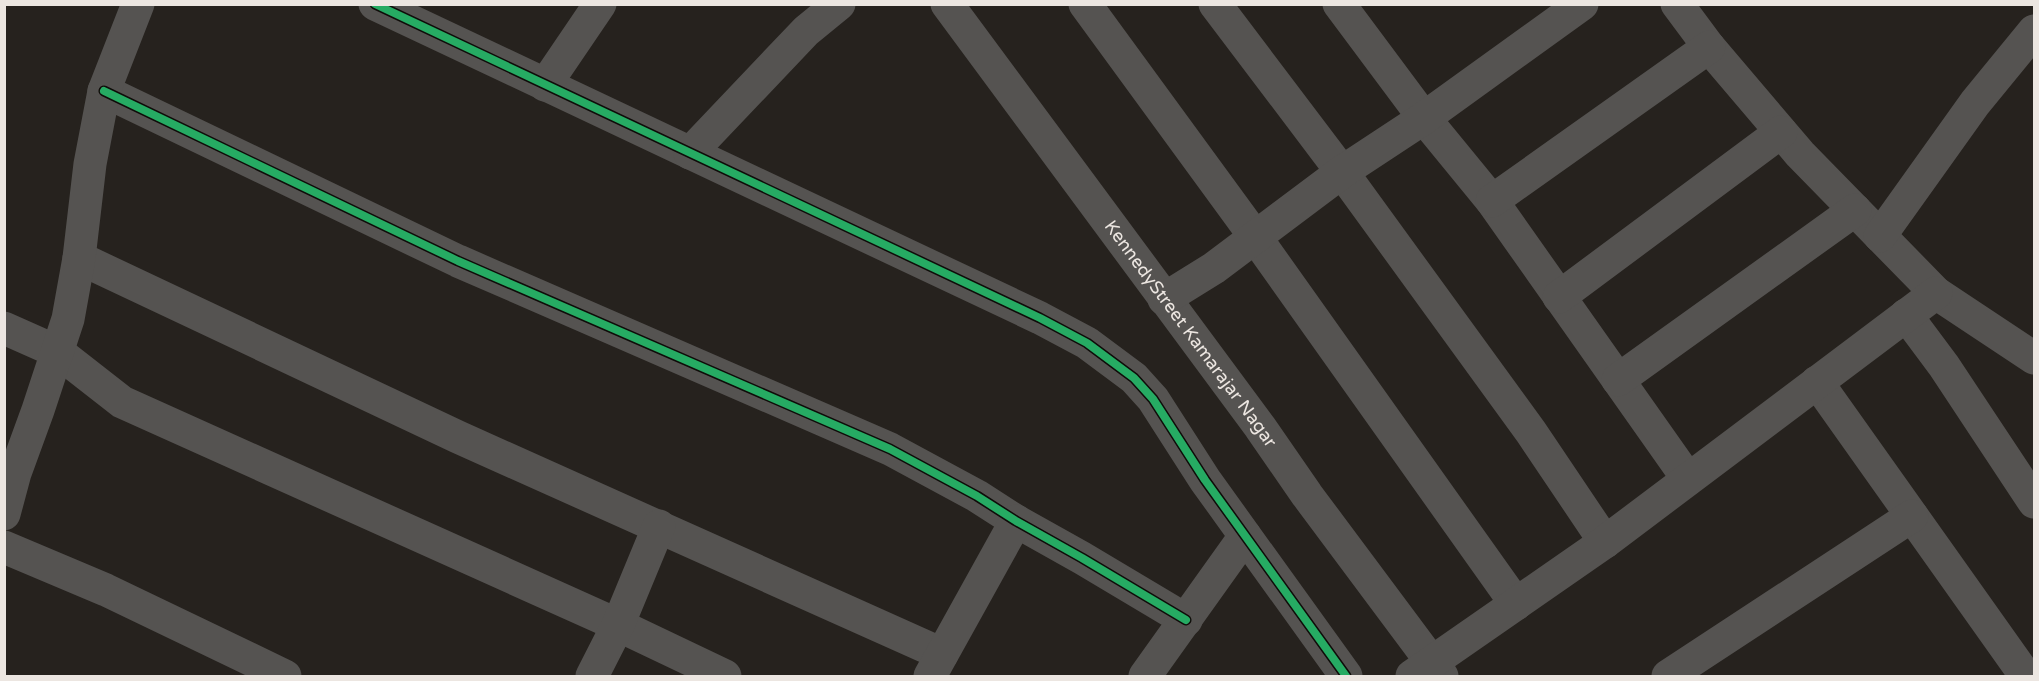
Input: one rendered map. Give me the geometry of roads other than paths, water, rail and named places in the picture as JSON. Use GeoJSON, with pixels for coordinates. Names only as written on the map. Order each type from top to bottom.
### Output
{"type":"FeatureCollection","features":[{"type":"Feature","properties":{"kind":"street"},"geometry":{"type":"LineString","coordinates":[[4,514],[15,473],[69,319],[80,258],[90,164],[104,91],[138,4]]}},
{"type":"Feature","properties":{"kind":"street"},"geometry":{"type":"LineString","coordinates":[[545,85],[600,4]]}},
{"type":"Feature","properties":{"kind":"street"},"geometry":{"type":"LineString","coordinates":[[690,153],[806,31],[839,4]]}},
{"type":"Feature","properties":{"kind":"street","name":"KennedyStreet Kamarajar Nagar"},"geometry":{"type":"LineString","coordinates":[[947,4],[1260,427],[1428,672]]}},
{"type":"Feature","properties":{"kind":"street"},"geometry":{"type":"LineString","coordinates":[[1086,4],[1256,238],[1516,604]]}},
{"type":"Feature","properties":{"kind":"street"},"geometry":{"type":"LineString","coordinates":[[1215,4],[1342,172],[1531,432],[1605,542]]}},
{"type":"Feature","properties":{"kind":"street"},"geometry":{"type":"LineString","coordinates":[[1339,4],[1424,118],[1492,201],[1688,479]]}},
{"type":"Feature","properties":{"kind":"street"},"geometry":{"type":"LineString","coordinates":[[1164,299],[1214,268],[1342,172],[1424,118],[1582,4]]}},
{"type":"Feature","properties":{"kind":"street"},"geometry":{"type":"LineString","coordinates":[[1677,4],[1709,47],[1800,154],[1936,293],[2033,354]]}},
{"type":"Feature","properties":{"kind":"street"},"geometry":{"type":"LineString","coordinates":[[392,8],[545,85],[1040,318],[1087,343],[1134,378],[1153,399],[1205,480],[1346,676]]}},
{"type":"Feature","properties":{"kind":"street"},"geometry":{"type":"LineString","coordinates":[[1880,236],[1975,104],[2034,31]]}},
{"type":"Feature","properties":{"kind":"street"},"geometry":{"type":"LineString","coordinates":[[1492,201],[1709,47]]}},
{"type":"Feature","properties":{"kind":"street"},"geometry":{"type":"LineString","coordinates":[[104,91],[458,261],[890,449],[977,496],[1186,620]]}},
{"type":"Feature","properties":{"kind":"street"},"geometry":{"type":"LineString","coordinates":[[1559,297],[1781,132]]}},
{"type":"Feature","properties":{"kind":"street"},"geometry":{"type":"LineString","coordinates":[[1618,380],[1855,210]]}},
{"type":"Feature","properties":{"kind":"street"},"geometry":{"type":"LineString","coordinates":[[80,258],[458,437],[659,526],[936,665],[1016,521]]}},
{"type":"Feature","properties":{"kind":"street"},"geometry":{"type":"LineString","coordinates":[[1428,672],[1516,604],[1605,542],[1936,293]]}},
{"type":"Feature","properties":{"kind":"street"},"geometry":{"type":"LineString","coordinates":[[1906,315],[1944,366],[2034,502]]}},
{"type":"Feature","properties":{"kind":"street"},"geometry":{"type":"LineString","coordinates":[[4,328],[58,352],[122,402],[618,625],[725,676]]}},
{"type":"Feature","properties":{"kind":"street"},"geometry":{"type":"LineString","coordinates":[[1817,382],[2027,673]]}},
{"type":"Feature","properties":{"kind":"street"},"geometry":{"type":"LineString","coordinates":[[1668,676],[1912,516]]}},
{"type":"Feature","properties":{"kind":"street"},"geometry":{"type":"LineString","coordinates":[[592,676],[618,625],[659,526]]}},
{"type":"Feature","properties":{"kind":"street"},"geometry":{"type":"LineString","coordinates":[[1145,676],[1245,536]]}},
{"type":"Feature","properties":{"kind":"street"},"geometry":{"type":"LineString","coordinates":[[4,547],[106,590],[285,676]]}}]}
